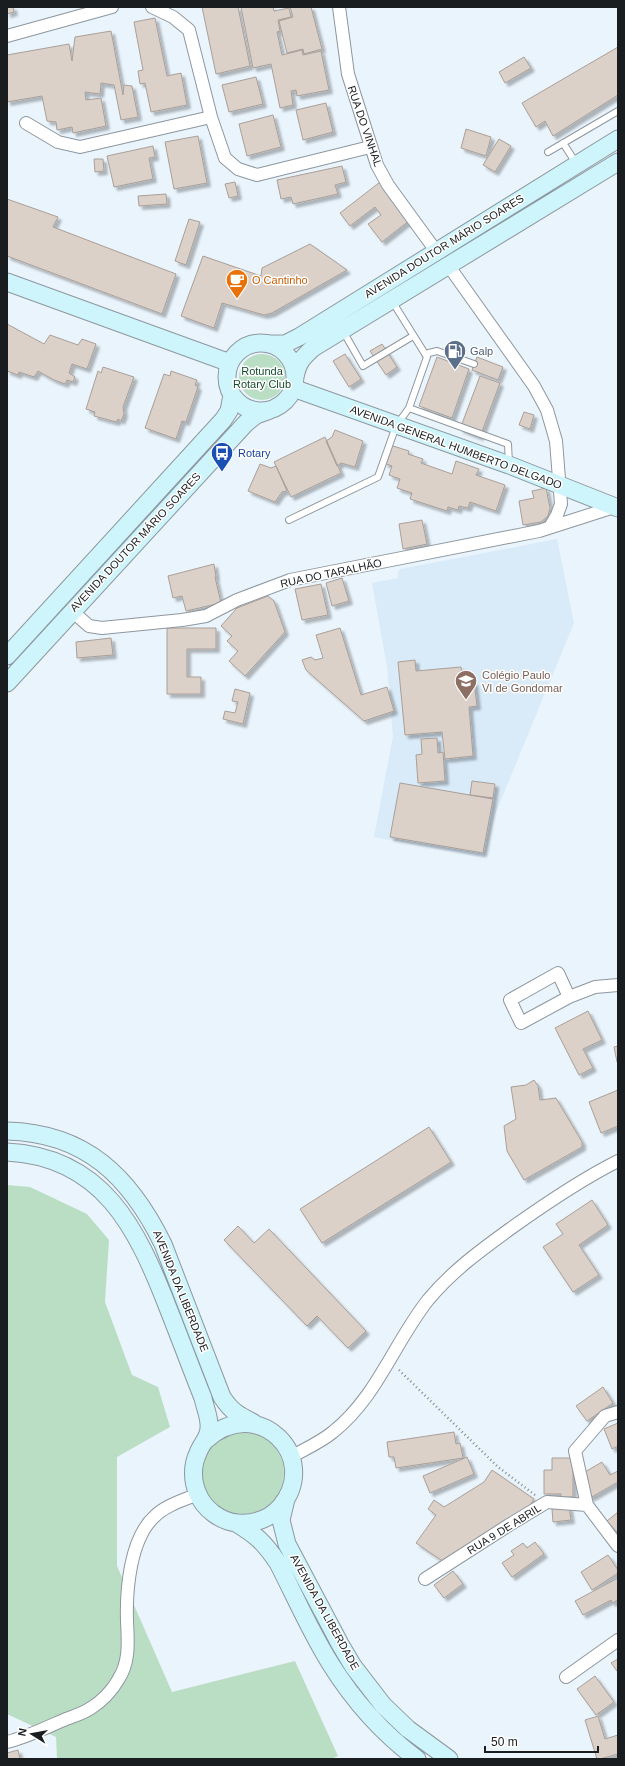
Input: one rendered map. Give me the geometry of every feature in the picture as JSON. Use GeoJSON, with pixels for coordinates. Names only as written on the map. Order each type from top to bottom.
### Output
{"type":"FeatureCollection","features":[{"type":"Feature","properties":{"kind":"main road","name":"AVENIDA DOUTOR MÁRIO SOARES"},"geometry":{"type":"LineString","coordinates":[[268,344],[285,344],[293,340],[618,139]]}},
{"type":"Feature","properties":{"kind":"main road","name":"AVENIDA DOUTOR MÁRIO SOARES"},"geometry":{"type":"LineString","coordinates":[[294,383],[298,364],[313,348],[618,162]]}},
{"type":"Feature","properties":{"kind":"main road"},"geometry":{"type":"LineString","coordinates":[[7,282],[230,363]]}},
{"type":"Feature","properties":{"kind":"main road"},"geometry":{"type":"LineString","coordinates":[[257,344],[268,344],[279,348],[288,357],[293,366],[294,383],[288,398],[280,406],[270,410],[259,411],[248,409],[239,403],[232,395],[228,385],[230,363],[237,354],[246,347],[257,344]]}},
{"type":"Feature","properties":{"kind":"main road","name":"AVENIDA GENERAL HUMBERTO DELGADO"},"geometry":{"type":"LineString","coordinates":[[294,383],[396,426],[509,465],[616,508]]}},
{"type":"Feature","properties":{"kind":"main road","name":"AVENIDA DOUTOR MÁRIO SOARES"},"geometry":{"type":"LineString","coordinates":[[7,656],[229,412],[232,395]]}},
{"type":"Feature","properties":{"kind":"main road","name":"AVENIDA DOUTOR MÁRIO SOARES"},"geometry":{"type":"LineString","coordinates":[[7,683],[246,423],[256,415],[270,410]]}},
{"type":"Feature","properties":{"kind":"main road","name":"AVENIDA DA LIBERDADE"},"geometry":{"type":"LineString","coordinates":[[7,1131],[42,1136],[66,1142],[89,1153],[111,1169],[136,1196],[152,1221],[164,1244],[222,1397],[230,1409],[236,1414],[258,1425]]}},
{"type":"Feature","properties":{"kind":"main road","name":"AVENIDA DA LIBERDADE"},"geometry":{"type":"LineString","coordinates":[[7,1152],[37,1156],[67,1166],[93,1182],[110,1199],[126,1219],[142,1247],[153,1271],[203,1398],[209,1428],[206,1440]]}},
{"type":"Feature","properties":{"kind":"main road"},"geometry":{"type":"LineString","coordinates":[[243,1423],[258,1425],[272,1431],[278,1436],[291,1457],[294,1478],[291,1489],[277,1511],[265,1519],[251,1523],[236,1523],[224,1520],[213,1514],[204,1505],[198,1494],[194,1481],[194,1466],[198,1452],[206,1440],[216,1431],[229,1425],[243,1423]]}},
{"type":"Feature","properties":{"kind":"main road","name":"AVENIDA DA LIBERDADE"},"geometry":{"type":"LineString","coordinates":[[286,1499],[281,1520],[287,1544],[353,1666],[383,1705],[408,1729],[449,1759]]}},
{"type":"Feature","properties":{"kind":"main road"},"geometry":{"type":"LineString","coordinates":[[236,1523],[258,1536],[269,1549],[278,1563],[329,1662],[346,1688],[386,1733],[417,1759]]}},
{"type":"Feature","properties":{"kind":"street"},"geometry":{"type":"LineString","coordinates":[[7,36],[112,7]]}},
{"type":"Feature","properties":{"kind":"street"},"geometry":{"type":"LineString","coordinates":[[152,7],[174,17],[189,30],[211,117],[225,158],[238,169],[257,175],[370,147]]}},
{"type":"Feature","properties":{"kind":"street","name":"RUA DO VINHAL"},"geometry":{"type":"LineString","coordinates":[[339,7],[348,74],[370,147],[377,165],[388,184],[436,251]]}},
{"type":"Feature","properties":{"kind":"street"},"geometry":{"type":"LineString","coordinates":[[26,123],[58,142],[80,147],[211,117]]}},
{"type":"Feature","properties":{"kind":"street"},"geometry":{"type":"LineString","coordinates":[[448,265],[534,386],[547,410],[556,441],[561,504],[558,516],[550,527]]}},
{"type":"Feature","properties":{"kind":"street","name":"RUA DO TARALHÃO"},"geometry":{"type":"LineString","coordinates":[[72,611],[89,626],[102,628],[206,616],[237,600],[290,580],[532,533],[616,508]]}},
{"type":"Feature","properties":{"kind":"street"},"geometry":{"type":"LineString","coordinates":[[570,997],[558,973],[510,1000],[521,1023],[570,997],[595,987],[618,985]]}},
{"type":"Feature","properties":{"kind":"street"},"geometry":{"type":"LineString","coordinates":[[291,1457],[332,1433],[362,1404],[390,1362],[413,1322],[446,1280],[475,1255],[528,1216],[564,1192],[618,1161]]}},
{"type":"Feature","properties":{"kind":"street"},"geometry":{"type":"LineString","coordinates":[[618,1412],[605,1416],[575,1451],[587,1505],[618,1546]]}},
{"type":"Feature","properties":{"kind":"street"},"geometry":{"type":"LineString","coordinates":[[7,1742],[21,1738],[91,1708],[108,1693],[119,1680],[127,1660],[128,1582],[143,1531],[155,1516],[164,1509],[198,1494]]}},
{"type":"Feature","properties":{"kind":"street","name":"RUA 9 DE ABRIL"},"geometry":{"type":"LineString","coordinates":[[425,1579],[547,1502],[587,1505]]}},
{"type":"Feature","properties":{"kind":"street"},"geometry":{"type":"LineString","coordinates":[[566,1677],[618,1640]]}},
{"type":"Feature","properties":{"kind":"lane"},"geometry":{"type":"LineString","coordinates":[[548,152],[618,111]]}},
{"type":"Feature","properties":{"kind":"lane"},"geometry":{"type":"LineString","coordinates":[[563,143],[576,164]]}},
{"type":"Feature","properties":{"kind":"lane"},"geometry":{"type":"LineString","coordinates":[[289,520],[378,477],[396,426],[410,408],[427,357],[391,300]]}},
{"type":"Feature","properties":{"kind":"lane"},"geometry":{"type":"LineString","coordinates":[[342,330],[363,366],[413,336]]}},
{"type":"Feature","properties":{"kind":"lane"},"geometry":{"type":"LineString","coordinates":[[425,354],[437,351],[474,364]]}},
{"type":"Feature","properties":{"kind":"lane"},"geometry":{"type":"LineString","coordinates":[[410,408],[508,444],[509,465]]}},
{"type":"Feature","properties":{"kind":"path"},"geometry":{"type":"LineString","coordinates":[[390,1362],[498,1467],[536,1496],[541,1506]]}},
{"type":"Feature","properties":{"kind":"shaded area","name":"Colégio Paulo VI de Gondomar"},"geometry":{"type":"Polygon","coordinates":[[[557,539],[574,623],[496,812],[485,858],[374,837],[393,736],[387,667],[372,583],[398,578],[398,572],[401,569],[557,539]]]}},
{"type":"Feature","properties":{"kind":"green space","name":"Rotunda Rotary Club"},"geometry":{"type":"Polygon","coordinates":[[[258,354],[266,354],[275,358],[281,364],[285,377],[281,390],[275,396],[266,400],[258,400],[249,396],[243,390],[239,381],[239,373],[243,364],[249,358],[258,354]]]}},
{"type":"Feature","properties":{"kind":"green space"},"geometry":{"type":"Polygon","coordinates":[[[226,427],[230,430],[58,617],[54,614],[226,427]]]}},
{"type":"Feature","properties":{"kind":"green space"},"geometry":{"type":"Polygon","coordinates":[[[7,1185],[30,1187],[87,1214],[109,1240],[105,1302],[132,1375],[158,1387],[170,1427],[117,1457],[117,1566],[172,1692],[295,1661],[338,1756],[331,1759],[57,1759],[56,1737],[7,1714],[7,1185]]]}},
{"type":"Feature","properties":{"kind":"green space"},"geometry":{"type":"Polygon","coordinates":[[[243,1432],[259,1435],[272,1444],[281,1457],[284,1473],[281,1489],[272,1502],[259,1511],[243,1514],[227,1511],[214,1502],[205,1489],[202,1473],[205,1457],[214,1444],[227,1435],[243,1432]]]}},
{"type":"Feature","properties":{"kind":"building"},"geometry":{"type":"Polygon","coordinates":[[[7,7],[13,7],[14,12],[7,14],[7,7]]]}},
{"type":"Feature","properties":{"kind":"building"},"geometry":{"type":"Polygon","coordinates":[[[202,7],[238,7],[250,66],[216,74],[202,7]]]}},
{"type":"Feature","properties":{"kind":"building"},"geometry":{"type":"Polygon","coordinates":[[[241,7],[273,7],[274,11],[289,8],[291,17],[278,20],[280,31],[277,32],[282,55],[302,50],[303,55],[321,51],[329,90],[297,96],[296,90],[291,91],[293,105],[280,108],[271,64],[253,68],[241,7]]]}},
{"type":"Feature","properties":{"kind":"building"},"geometry":{"type":"Polygon","coordinates":[[[290,7],[311,7],[322,49],[304,54],[303,49],[287,53],[279,21],[293,17],[290,7]]]}},
{"type":"Feature","properties":{"kind":"building"},"geometry":{"type":"Polygon","coordinates":[[[155,18],[167,76],[181,73],[187,105],[151,112],[145,83],[140,84],[138,71],[143,70],[134,22],[155,18]]]}},
{"type":"Feature","properties":{"kind":"building"},"geometry":{"type":"Polygon","coordinates":[[[111,31],[123,95],[124,85],[132,86],[138,117],[121,120],[114,85],[101,83],[100,94],[85,92],[86,100],[101,98],[106,126],[73,133],[72,127],[57,130],[56,122],[47,121],[42,96],[7,102],[7,55],[69,44],[72,61],[75,37],[111,31]]]}},
{"type":"Feature","properties":{"kind":"building"},"geometry":{"type":"Polygon","coordinates":[[[618,47],[618,95],[553,136],[545,121],[536,127],[522,103],[618,47]]]}},
{"type":"Feature","properties":{"kind":"building"},"geometry":{"type":"Polygon","coordinates":[[[524,57],[531,68],[505,83],[499,72],[524,57]]]}},
{"type":"Feature","properties":{"kind":"building"},"geometry":{"type":"Polygon","coordinates":[[[256,77],[263,104],[229,112],[222,85],[256,77]]]}},
{"type":"Feature","properties":{"kind":"building"},"geometry":{"type":"Polygon","coordinates":[[[326,103],[333,132],[303,140],[296,110],[326,103]]]}},
{"type":"Feature","properties":{"kind":"building"},"geometry":{"type":"Polygon","coordinates":[[[273,115],[281,147],[247,156],[239,124],[273,115]]]}},
{"type":"Feature","properties":{"kind":"building"},"geometry":{"type":"Polygon","coordinates":[[[466,129],[491,137],[486,156],[461,148],[466,129]]]}},
{"type":"Feature","properties":{"kind":"building"},"geometry":{"type":"Polygon","coordinates":[[[198,136],[207,183],[174,189],[165,142],[198,136]]]}},
{"type":"Feature","properties":{"kind":"building"},"geometry":{"type":"Polygon","coordinates":[[[499,139],[511,146],[495,172],[483,165],[499,139]]]}},
{"type":"Feature","properties":{"kind":"building"},"geometry":{"type":"Polygon","coordinates":[[[153,146],[155,157],[149,158],[153,179],[114,187],[107,156],[153,146]]]}},
{"type":"Feature","properties":{"kind":"building"},"geometry":{"type":"Polygon","coordinates":[[[94,159],[103,159],[104,171],[95,172],[94,159]]]}},
{"type":"Feature","properties":{"kind":"building"},"geometry":{"type":"Polygon","coordinates":[[[342,166],[346,182],[335,185],[338,194],[293,204],[291,197],[281,199],[277,180],[342,166]]]}},
{"type":"Feature","properties":{"kind":"building"},"geometry":{"type":"Polygon","coordinates":[[[235,182],[238,196],[229,198],[225,184],[235,182]]]}},
{"type":"Feature","properties":{"kind":"building"},"geometry":{"type":"Polygon","coordinates":[[[380,182],[410,220],[382,242],[368,224],[381,215],[375,207],[350,226],[340,213],[380,182]]]}},
{"type":"Feature","properties":{"kind":"building"},"geometry":{"type":"Polygon","coordinates":[[[166,194],[167,204],[139,206],[138,196],[166,194]]]}},
{"type":"Feature","properties":{"kind":"building"},"geometry":{"type":"Polygon","coordinates":[[[7,199],[58,217],[53,227],[176,274],[162,314],[7,256],[7,199]]]}},
{"type":"Feature","properties":{"kind":"building"},"geometry":{"type":"Polygon","coordinates":[[[189,219],[200,222],[186,265],[175,261],[189,219]]]}},
{"type":"Feature","properties":{"kind":"building"},"geometry":{"type":"Polygon","coordinates":[[[310,244],[347,270],[272,313],[264,315],[222,303],[214,328],[181,316],[203,256],[261,276],[262,268],[310,244]]]}},
{"type":"Feature","properties":{"kind":"building"},"geometry":{"type":"Polygon","coordinates":[[[7,324],[44,344],[50,335],[78,345],[82,339],[96,344],[87,369],[72,364],[69,373],[75,377],[73,382],[67,380],[65,384],[38,371],[34,377],[19,372],[18,375],[7,371],[7,324]]]}},
{"type":"Feature","properties":{"kind":"building"},"geometry":{"type":"Polygon","coordinates":[[[382,344],[397,367],[386,375],[370,351],[382,344]]]}},
{"type":"Feature","properties":{"kind":"building"},"geometry":{"type":"Polygon","coordinates":[[[345,354],[361,379],[349,387],[333,361],[345,354]]]}},
{"type":"Feature","properties":{"kind":"building"},"geometry":{"type":"Polygon","coordinates":[[[437,357],[469,369],[452,418],[419,406],[437,357]]]}},
{"type":"Feature","properties":{"kind":"building"},"geometry":{"type":"Polygon","coordinates":[[[477,357],[503,367],[498,380],[472,370],[477,357]]]}},
{"type":"Feature","properties":{"kind":"building"},"geometry":{"type":"Polygon","coordinates":[[[103,367],[134,377],[123,407],[124,414],[121,421],[118,419],[116,422],[94,416],[95,412],[86,409],[98,371],[101,373],[103,367]]]}},
{"type":"Feature","properties":{"kind":"building"},"geometry":{"type":"Polygon","coordinates":[[[171,371],[197,380],[195,385],[198,387],[186,422],[182,421],[176,439],[145,428],[164,374],[170,376],[171,371]]]}},
{"type":"Feature","properties":{"kind":"building"},"geometry":{"type":"Polygon","coordinates":[[[480,376],[500,383],[480,437],[460,429],[480,376]]]}},
{"type":"Feature","properties":{"kind":"building"},"geometry":{"type":"Polygon","coordinates":[[[524,412],[534,415],[530,429],[519,425],[524,412]]]}},
{"type":"Feature","properties":{"kind":"building"},"geometry":{"type":"Polygon","coordinates":[[[335,430],[363,441],[355,467],[341,463],[337,466],[326,441],[332,437],[335,430]]]}},
{"type":"Feature","properties":{"kind":"building"},"geometry":{"type":"Polygon","coordinates":[[[325,437],[341,473],[291,497],[274,462],[325,437]]]}},
{"type":"Feature","properties":{"kind":"building"},"geometry":{"type":"Polygon","coordinates":[[[390,445],[409,451],[408,454],[423,459],[421,463],[452,474],[456,461],[479,469],[476,475],[505,485],[496,511],[470,502],[468,508],[459,506],[458,510],[448,507],[447,511],[410,499],[412,493],[397,488],[400,479],[389,475],[392,466],[384,463],[390,445]]]}},
{"type":"Feature","properties":{"kind":"building"},"geometry":{"type":"Polygon","coordinates":[[[260,464],[271,468],[276,466],[287,491],[282,492],[275,502],[248,491],[260,464]]]}},
{"type":"Feature","properties":{"kind":"building"},"geometry":{"type":"Polygon","coordinates":[[[546,488],[550,508],[548,516],[541,522],[523,525],[519,501],[534,498],[532,491],[546,488]]]}},
{"type":"Feature","properties":{"kind":"building"},"geometry":{"type":"Polygon","coordinates":[[[422,520],[427,544],[403,549],[399,524],[422,520]]]}},
{"type":"Feature","properties":{"kind":"building"},"geometry":{"type":"Polygon","coordinates":[[[214,564],[215,577],[221,603],[186,611],[182,596],[173,598],[168,576],[214,564]]]}},
{"type":"Feature","properties":{"kind":"building"},"geometry":{"type":"Polygon","coordinates":[[[342,578],[349,601],[332,606],[326,583],[342,578]]]}},
{"type":"Feature","properties":{"kind":"building"},"geometry":{"type":"Polygon","coordinates":[[[321,584],[328,615],[302,620],[295,589],[321,584]]]}},
{"type":"Feature","properties":{"kind":"building"},"geometry":{"type":"Polygon","coordinates":[[[268,596],[274,601],[285,632],[245,676],[229,661],[238,651],[227,641],[232,636],[221,626],[237,608],[268,596]]]}},
{"type":"Feature","properties":{"kind":"building"},"geometry":{"type":"Polygon","coordinates":[[[167,628],[216,628],[216,649],[187,649],[187,677],[201,677],[201,694],[167,694],[167,628]]]}},
{"type":"Feature","properties":{"kind":"building"},"geometry":{"type":"Polygon","coordinates":[[[340,628],[361,695],[387,687],[394,711],[364,721],[306,670],[302,660],[311,657],[315,660],[323,658],[316,635],[340,628]]]}},
{"type":"Feature","properties":{"kind":"building"},"geometry":{"type":"Polygon","coordinates":[[[111,638],[113,655],[77,658],[76,642],[111,638]]]}},
{"type":"Feature","properties":{"kind":"building"},"geometry":{"type":"Polygon","coordinates":[[[415,660],[416,671],[461,667],[463,683],[474,682],[477,706],[469,707],[473,756],[445,759],[442,732],[405,735],[398,662],[415,660]]]}},
{"type":"Feature","properties":{"kind":"building"},"geometry":{"type":"Polygon","coordinates":[[[235,689],[250,693],[243,724],[223,719],[225,711],[235,713],[238,702],[232,701],[235,689]]]}},
{"type":"Feature","properties":{"kind":"building"},"geometry":{"type":"Polygon","coordinates":[[[437,738],[438,753],[443,752],[445,781],[418,783],[416,755],[422,754],[421,739],[437,738]]]}},
{"type":"Feature","properties":{"kind":"building"},"geometry":{"type":"Polygon","coordinates":[[[472,781],[495,784],[493,798],[470,795],[472,781]]]}},
{"type":"Feature","properties":{"kind":"building"},"geometry":{"type":"Polygon","coordinates":[[[400,783],[493,799],[483,853],[390,837],[400,783]]]}},
{"type":"Feature","properties":{"kind":"building"},"geometry":{"type":"Polygon","coordinates":[[[588,1011],[602,1040],[583,1049],[593,1068],[579,1075],[555,1028],[588,1011]]]}},
{"type":"Feature","properties":{"kind":"building"},"geometry":{"type":"Polygon","coordinates":[[[618,1046],[618,1062],[617,1062],[614,1047],[618,1046]]]}},
{"type":"Feature","properties":{"kind":"building"},"geometry":{"type":"Polygon","coordinates":[[[534,1080],[538,1086],[540,1100],[556,1098],[582,1142],[582,1147],[524,1180],[507,1151],[504,1126],[516,1119],[511,1087],[526,1085],[534,1080]]]}},
{"type":"Feature","properties":{"kind":"building"},"geometry":{"type":"Polygon","coordinates":[[[618,1090],[618,1126],[601,1133],[589,1102],[618,1090]]]}},
{"type":"Feature","properties":{"kind":"building"},"geometry":{"type":"Polygon","coordinates":[[[429,1127],[451,1162],[322,1243],[300,1209],[429,1127]]]}},
{"type":"Feature","properties":{"kind":"building"},"geometry":{"type":"Polygon","coordinates":[[[592,1200],[608,1225],[579,1245],[599,1275],[573,1292],[543,1247],[563,1234],[556,1224],[592,1200]]]}},
{"type":"Feature","properties":{"kind":"building"},"geometry":{"type":"Polygon","coordinates":[[[238,1226],[254,1243],[269,1229],[366,1331],[348,1348],[317,1316],[307,1326],[224,1240],[238,1226]]]}},
{"type":"Feature","properties":{"kind":"building"},"geometry":{"type":"Polygon","coordinates":[[[603,1387],[613,1403],[587,1421],[576,1406],[603,1387]]]}},
{"type":"Feature","properties":{"kind":"building"},"geometry":{"type":"Polygon","coordinates":[[[618,1423],[618,1446],[612,1449],[604,1429],[618,1423]]]}},
{"type":"Feature","properties":{"kind":"building"},"geometry":{"type":"Polygon","coordinates":[[[454,1432],[456,1444],[460,1443],[463,1458],[396,1468],[394,1457],[389,1457],[387,1442],[454,1432]]]}},
{"type":"Feature","properties":{"kind":"building"},"geometry":{"type":"Polygon","coordinates":[[[467,1457],[474,1474],[430,1493],[423,1476],[467,1457]]]}},
{"type":"Feature","properties":{"kind":"building"},"geometry":{"type":"Polygon","coordinates":[[[552,1458],[573,1458],[573,1497],[561,1497],[561,1494],[544,1494],[544,1470],[552,1470],[552,1458]]]}},
{"type":"Feature","properties":{"kind":"building"},"geometry":{"type":"Polygon","coordinates":[[[602,1462],[610,1475],[618,1471],[618,1482],[590,1498],[578,1476],[602,1462]]]}},
{"type":"Feature","properties":{"kind":"building"},"geometry":{"type":"Polygon","coordinates":[[[492,1470],[534,1499],[529,1507],[447,1564],[416,1543],[436,1515],[428,1509],[434,1500],[444,1507],[484,1482],[492,1470]]]}},
{"type":"Feature","properties":{"kind":"building"},"geometry":{"type":"Polygon","coordinates":[[[569,1507],[571,1520],[553,1522],[552,1509],[569,1507]]]}},
{"type":"Feature","properties":{"kind":"building"},"geometry":{"type":"Polygon","coordinates":[[[618,1512],[618,1533],[607,1521],[618,1512]]]}},
{"type":"Feature","properties":{"kind":"building"},"geometry":{"type":"Polygon","coordinates":[[[535,1542],[544,1554],[512,1577],[502,1563],[514,1555],[511,1551],[523,1543],[527,1548],[535,1542]]]}},
{"type":"Feature","properties":{"kind":"building"},"geometry":{"type":"Polygon","coordinates":[[[608,1555],[618,1570],[618,1573],[592,1590],[581,1572],[608,1555]]]}},
{"type":"Feature","properties":{"kind":"building"},"geometry":{"type":"Polygon","coordinates":[[[453,1571],[463,1584],[444,1598],[434,1585],[453,1571]]]}},
{"type":"Feature","properties":{"kind":"building"},"geometry":{"type":"Polygon","coordinates":[[[618,1578],[618,1600],[612,1603],[611,1600],[583,1615],[575,1601],[618,1578]]]}},
{"type":"Feature","properties":{"kind":"building"},"geometry":{"type":"Polygon","coordinates":[[[618,1659],[618,1672],[611,1663],[618,1659]]]}},
{"type":"Feature","properties":{"kind":"building"},"geometry":{"type":"Polygon","coordinates":[[[595,1676],[614,1702],[596,1715],[577,1689],[595,1676]]]}},
{"type":"Feature","properties":{"kind":"building"},"geometry":{"type":"Polygon","coordinates":[[[598,1716],[605,1739],[618,1735],[618,1754],[600,1759],[597,1759],[585,1720],[598,1716]]]}},
{"type":"Feature","properties":{"kind":"building"},"geometry":{"type":"Polygon","coordinates":[[[18,1750],[20,1759],[7,1759],[7,1753],[18,1750]]]}},
{"type":"Feature","properties":{"kind":"place","name":"O Cantinho"},"geometry":{"type":"Point","coordinates":[237,300]}},
{"type":"Feature","properties":{"kind":"place","name":"Galp"},"geometry":{"type":"Point","coordinates":[455,370]}},
{"type":"Feature","properties":{"kind":"place","name":"Rotary"},"geometry":{"type":"Point","coordinates":[222,472]}},
{"type":"Feature","properties":{"kind":"place","name":"Colégio Paulo VI de Gondomar"},"geometry":{"type":"Point","coordinates":[466,700]}}]}
